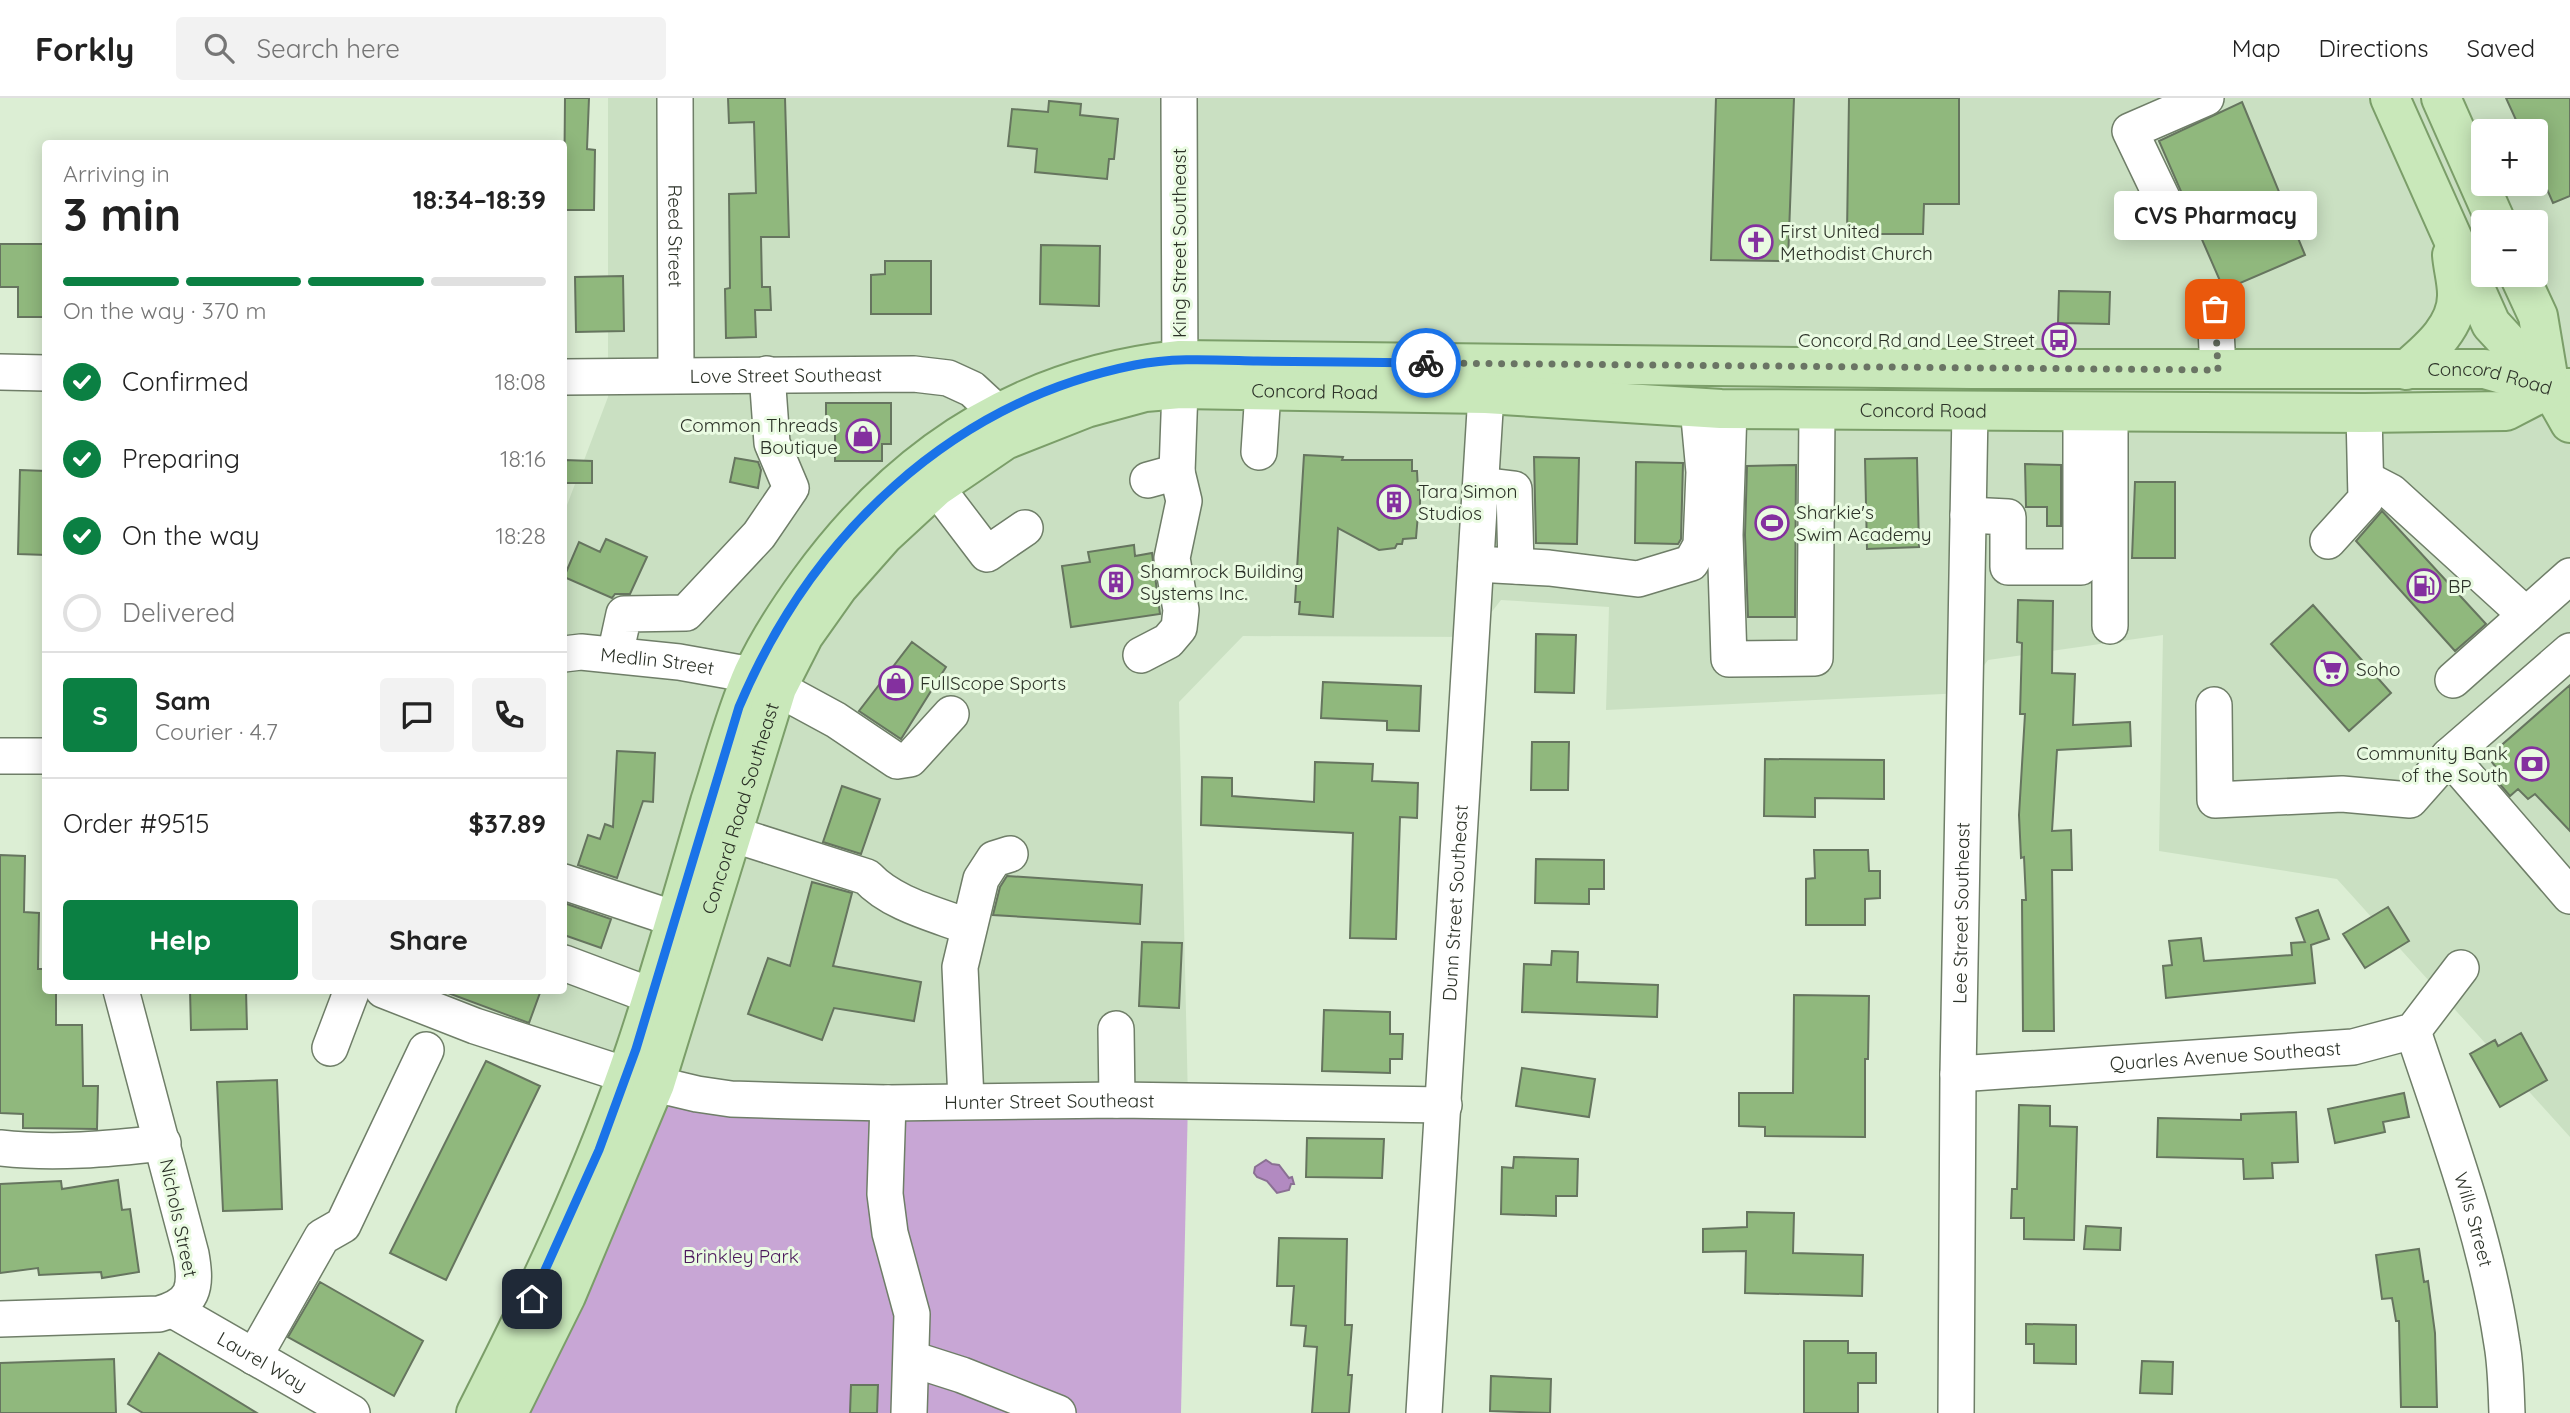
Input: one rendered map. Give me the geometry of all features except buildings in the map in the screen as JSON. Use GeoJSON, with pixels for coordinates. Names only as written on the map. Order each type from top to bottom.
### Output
{"type":"FeatureCollection","features":[{"type":"Feature","properties":{"kind":"main road"},"geometry":{"type":"LineString","coordinates":[[2390,98],[2491,324],[2560,388]]}},
{"type":"Feature","properties":{"kind":"main road"},"geometry":{"type":"LineString","coordinates":[[2441,98],[2491,210]]}},
{"type":"Feature","properties":{"kind":"main road"},"geometry":{"type":"LineString","coordinates":[[2406,370],[2448,328],[2450,322],[2457,297],[2448,229]]}},
{"type":"Feature","properties":{"kind":"main road"},"geometry":{"type":"LineString","coordinates":[[2525,287],[2538,316],[2570,423]]}},
{"type":"Feature","properties":{"kind":"main road","name":"Concord Road Southeast"},"geometry":{"type":"LineString","coordinates":[[508,1413],[566,1296],[641,1079],[732,834],[765,682],[764,650],[795,601],[829,554],[876,502],[934,452],[998,413],[1078,379],[1136,364],[1180,374]]}},
{"type":"Feature","properties":{"kind":"main road","name":"Concord Road"},"geometry":{"type":"LineString","coordinates":[[1180,374],[2485,369],[2560,388]]}},
{"type":"Feature","properties":{"kind":"main road","name":"Concord Road"},"geometry":{"type":"LineString","coordinates":[[1180,374],[1263,391],[1486,394],[1714,408],[1817,410],[2364,413],[2505,411],[2560,388]]}},
{"type":"Feature","properties":{"kind":"main road","name":"Concord Road Southeast"},"geometry":{"type":"LineString","coordinates":[[476,1413],[551,1260],[599,1150],[641,1079],[652,996],[739,707],[765,682],[804,635],[838,587],[884,536],[936,487],[1005,440],[1086,408],[1145,392],[1180,374]]}},
{"type":"Feature","properties":{"kind":"street","name":"Reed Street"},"geometry":{"type":"LineString","coordinates":[[675,98],[676,374]]}},
{"type":"Feature","properties":{"kind":"street","name":"King Street Southeast"},"geometry":{"type":"LineString","coordinates":[[1141,655],[1168,641],[1179,628],[1181,610],[1172,558],[1184,501],[1163,476],[1180,374],[1179,98]]}},
{"type":"Feature","properties":{"kind":"street"},"geometry":{"type":"LineString","coordinates":[[2165,204],[2130,131],[2206,98]]}},
{"type":"Feature","properties":{"kind":"street"},"geometry":{"type":"LineString","coordinates":[[2215,309],[2218,370]]}},
{"type":"Feature","properties":{"kind":"street"},"geometry":{"type":"LineString","coordinates":[[0,372],[42,373]]}},
{"type":"Feature","properties":{"kind":"street"},"geometry":{"type":"LineString","coordinates":[[615,655],[624,614],[685,613],[759,535],[791,488],[772,443],[767,374]]}},
{"type":"Feature","properties":{"kind":"street","name":"Love Street Southeast"},"geometry":{"type":"LineString","coordinates":[[567,377],[914,374],[948,378],[972,389],[998,413]]}},
{"type":"Feature","properties":{"kind":"street"},"geometry":{"type":"LineString","coordinates":[[1259,452],[1263,391]]}},
{"type":"Feature","properties":{"kind":"street","name":"Dunn Street Southeast"},"geometry":{"type":"LineString","coordinates":[[1424,1413],[1486,394]]}},
{"type":"Feature","properties":{"kind":"street"},"geometry":{"type":"LineString","coordinates":[[1714,408],[1725,536],[1729,659],[1815,658],[1817,410]]}},
{"type":"Feature","properties":{"kind":"street"},"geometry":{"type":"LineString","coordinates":[[1476,564],[1638,579],[1691,563],[1701,545],[1704,472],[1714,408]]}},
{"type":"Feature","properties":{"kind":"street","name":"Lee Street Southeast"},"geometry":{"type":"LineString","coordinates":[[1956,1413],[1958,1074],[1970,411]]}},
{"type":"Feature","properties":{"kind":"street"},"geometry":{"type":"LineString","coordinates":[[1968,515],[2008,517],[2008,567],[2081,567],[2096,412]]}},
{"type":"Feature","properties":{"kind":"street"},"geometry":{"type":"LineString","coordinates":[[2096,412],[2110,626]]}},
{"type":"Feature","properties":{"kind":"street"},"geometry":{"type":"LineString","coordinates":[[2328,541],[2367,499],[2364,413]]}},
{"type":"Feature","properties":{"kind":"street"},"geometry":{"type":"LineString","coordinates":[[2366,479],[2391,492],[2526,615]]}},
{"type":"Feature","properties":{"kind":"street"},"geometry":{"type":"LineString","coordinates":[[1481,485],[1514,489],[1516,566]]}},
{"type":"Feature","properties":{"kind":"street"},"geometry":{"type":"LineString","coordinates":[[936,487],[987,554],[1025,528]]}},
{"type":"Feature","properties":{"kind":"street"},"geometry":{"type":"LineString","coordinates":[[2453,680],[2526,615],[2568,583]]}},
{"type":"Feature","properties":{"kind":"street"},"geometry":{"type":"LineString","coordinates":[[685,613],[696,642],[696,665]]}},
{"type":"Feature","properties":{"kind":"street"},"geometry":{"type":"LineString","coordinates":[[2214,705],[2215,800],[2342,794],[2410,800],[2449,756],[2570,651]]}},
{"type":"Feature","properties":{"kind":"street","name":"Medlin Street"},"geometry":{"type":"LineString","coordinates":[[567,654],[581,652],[696,665],[765,682],[836,720],[897,761],[911,759],[951,713]]}},
{"type":"Feature","properties":{"kind":"street"},"geometry":{"type":"LineString","coordinates":[[0,756],[42,756]]}},
{"type":"Feature","properties":{"kind":"street"},"geometry":{"type":"LineString","coordinates":[[2449,756],[2561,885]]}},
{"type":"Feature","properties":{"kind":"street"},"geometry":{"type":"LineString","coordinates":[[732,834],[867,877],[874,885],[895,897],[969,927]]}},
{"type":"Feature","properties":{"kind":"street"},"geometry":{"type":"LineString","coordinates":[[966,1100],[959,977],[981,879],[994,859],[1010,854]]}},
{"type":"Feature","properties":{"kind":"street"},"geometry":{"type":"LineString","coordinates":[[567,883],[675,919]]}},
{"type":"Feature","properties":{"kind":"street"},"geometry":{"type":"LineString","coordinates":[[567,964],[652,996]]}},
{"type":"Feature","properties":{"kind":"street"},"geometry":{"type":"LineString","coordinates":[[2413,1031],[2460,968]]}},
{"type":"Feature","properties":{"kind":"street","name":"Nichols Street"},"geometry":{"type":"LineString","coordinates":[[122,994],[163,1143],[194,1271],[194,1289],[187,1300],[173,1310]]}},
{"type":"Feature","properties":{"kind":"street"},"geometry":{"type":"LineString","coordinates":[[330,1048],[350,994]]}},
{"type":"Feature","properties":{"kind":"street","name":"Hunter Street Southeast"},"geometry":{"type":"LineString","coordinates":[[398,994],[475,1026],[641,1079],[697,1094],[731,1099],[888,1103],[1117,1100],[1444,1105]]}},
{"type":"Feature","properties":{"kind":"street"},"geometry":{"type":"LineString","coordinates":[[1116,1029],[1117,1100]]}},
{"type":"Feature","properties":{"kind":"street","name":"Quarles Avenue Southeast"},"geometry":{"type":"LineString","coordinates":[[1958,1074],[2353,1047],[2413,1031]]}},
{"type":"Feature","properties":{"kind":"street","name":"Wills Street"},"geometry":{"type":"LineString","coordinates":[[2413,1031],[2451,1140],[2494,1297],[2502,1346],[2507,1413]]}},
{"type":"Feature","properties":{"kind":"street"},"geometry":{"type":"LineString","coordinates":[[254,1357],[321,1237],[343,1225],[426,1050]]}},
{"type":"Feature","properties":{"kind":"street"},"geometry":{"type":"LineString","coordinates":[[888,1103],[885,1194],[890,1233],[912,1314],[909,1413]]}},
{"type":"Feature","properties":{"kind":"street"},"geometry":{"type":"LineString","coordinates":[[0,1148],[34,1152],[163,1143]]}},
{"type":"Feature","properties":{"kind":"street"},"geometry":{"type":"LineString","coordinates":[[0,1319],[128,1317],[173,1310]]}},
{"type":"Feature","properties":{"kind":"street","name":"Laurel Way"},"geometry":{"type":"LineString","coordinates":[[173,1310],[254,1357],[308,1402],[352,1413]]}},
{"type":"Feature","properties":{"kind":"street"},"geometry":{"type":"LineString","coordinates":[[912,1359],[962,1375],[1058,1413]]}},
{"type":"Feature","properties":{"kind":"shaded area"},"geometry":{"type":"Polygon","coordinates":[[[608,98],[2570,98],[2570,1137],[2337,879],[2159,851],[2163,635],[1988,660],[1964,693],[1606,710],[1609,607],[1501,600],[1472,637],[1243,636],[1179,702],[1188,1101],[485,1413],[455,1413],[640,1080],[391,994],[567,994],[567,505],[608,397],[608,98]]]}},
{"type":"Feature","properties":{"kind":"shaded area"},"geometry":{"type":"Polygon","coordinates":[[[1266,1160],[1279,1165],[1289,1178],[1292,1177],[1294,1184],[1291,1184],[1289,1190],[1277,1193],[1267,1181],[1257,1177],[1254,1173],[1255,1167],[1266,1160]]]}},
{"type":"Feature","properties":{"kind":"green space","name":"Brinkley Park"},"geometry":{"type":"Polygon","coordinates":[[[641,1080],[1188,1101],[1181,1413],[480,1413],[641,1080]]]}},
{"type":"Feature","properties":{"kind":"way so far"},"geometry":{"type":"LineString","coordinates":[[1426,363],[2218,370],[2215,309]]}},
{"type":"Feature","properties":{"kind":"place","name":"First United Methodist Church"},"geometry":{"type":"Point","coordinates":[1756,242]}},
{"type":"Feature","properties":{"kind":"place","name":"CVS Pharmacy"},"geometry":{"type":"Point","coordinates":[2215,309]}},
{"type":"Feature","properties":{"kind":"place","name":"Concord Rd and Lee Street"},"geometry":{"type":"Point","coordinates":[2059,340]}},
{"type":"Feature","properties":{"kind":"place","name":"Common Threads Boutique"},"geometry":{"type":"Point","coordinates":[863,436]}},
{"type":"Feature","properties":{"kind":"place","name":"Tara Simon Studios"},"geometry":{"type":"Point","coordinates":[1394,502]}},
{"type":"Feature","properties":{"kind":"place","name":"Sharkie's Swim Academy"},"geometry":{"type":"Point","coordinates":[1772,523]}},
{"type":"Feature","properties":{"kind":"place","name":"Shamrock Building Systems Inc."},"geometry":{"type":"Point","coordinates":[1116,582]}},
{"type":"Feature","properties":{"kind":"place","name":"BP"},"geometry":{"type":"Point","coordinates":[2424,586]}},
{"type":"Feature","properties":{"kind":"place","name":"Soho"},"geometry":{"type":"Point","coordinates":[2331,669]}},
{"type":"Feature","properties":{"kind":"place","name":"FullScope Sports"},"geometry":{"type":"Point","coordinates":[896,683]}},
{"type":"Feature","properties":{"kind":"place","name":"Community Bank of the South"},"geometry":{"type":"Point","coordinates":[2532,764]}},
{"type":"Feature","properties":{"kind":"route"},"geometry":{"type":"LineString","coordinates":[[532,1299],[599,1150],[636,1049],[739,707],[752,675],[764,650],[795,601],[829,554],[876,502],[934,452],[998,413],[1078,379],[1136,364],[1180,360],[1426,363]]}}]}
